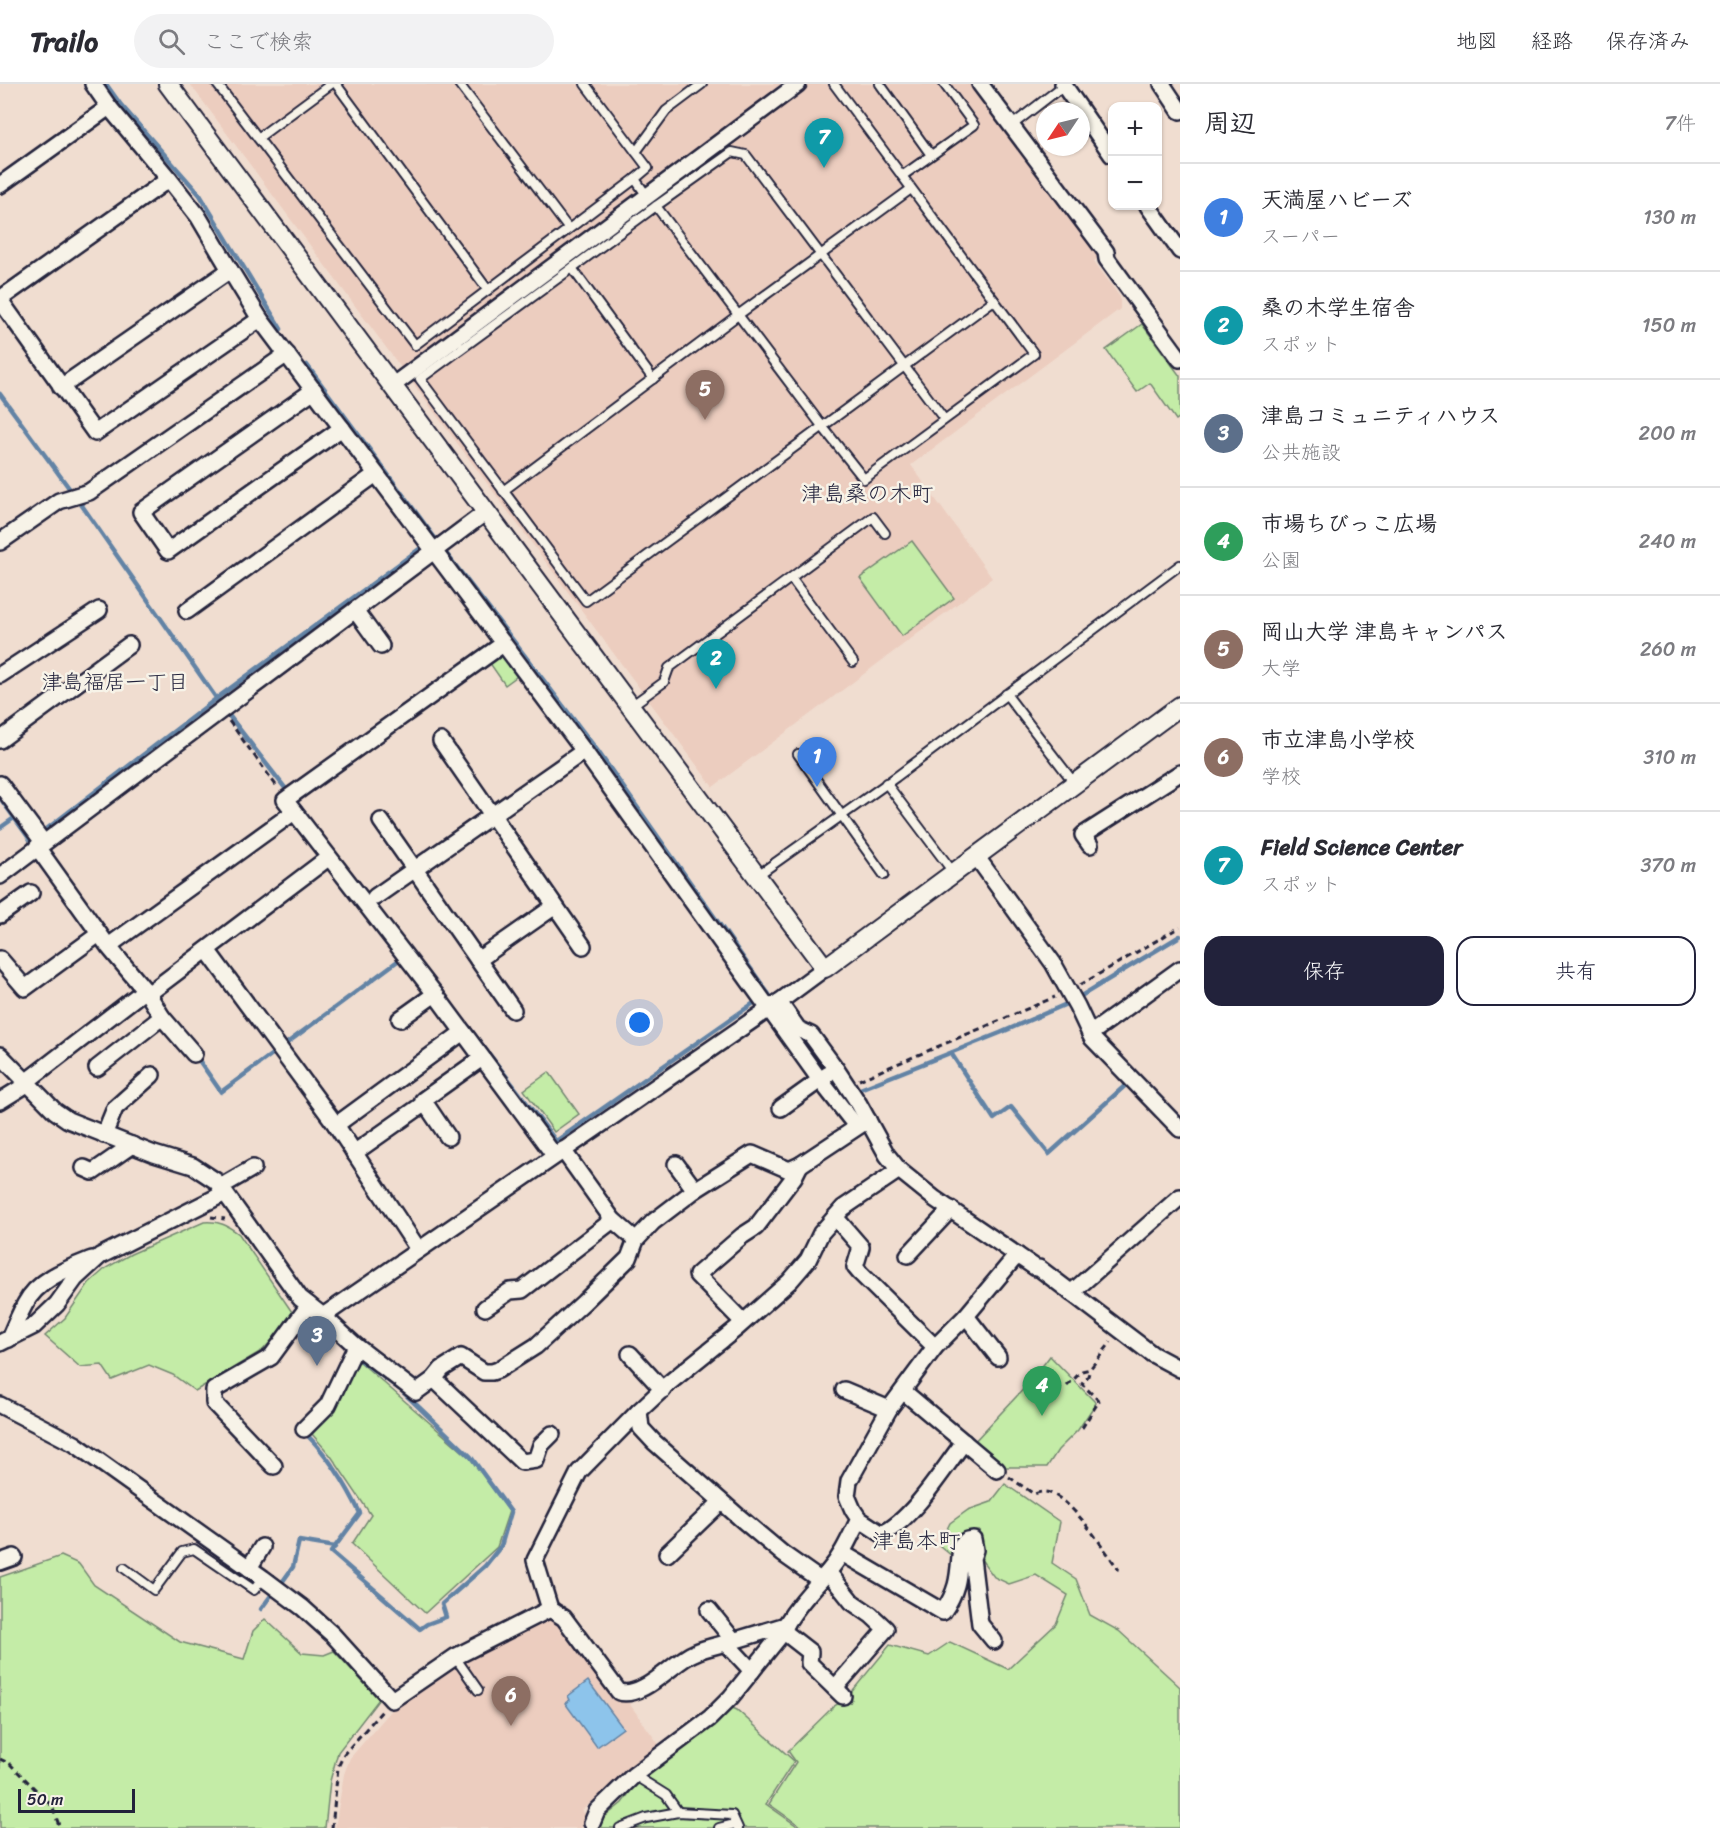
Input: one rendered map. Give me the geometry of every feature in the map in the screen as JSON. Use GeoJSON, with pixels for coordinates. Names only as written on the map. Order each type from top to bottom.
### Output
{"type":"FeatureCollection","features":[{"type":"Feature","properties":{"kind":"street"},"geometry":{"type":"LineString","coordinates":[[93,84],[198,216],[260,319],[376,474],[440,547],[503,644],[767,1001],[820,1080],[862,1123],[899,1170],[951,1209],[1039,1268],[1152,1354],[1180,1369]]}},
{"type":"Feature","properties":{"kind":"street"},"geometry":{"type":"LineString","coordinates":[[168,84],[825,968]]}},
{"type":"Feature","properties":{"kind":"street"},"geometry":{"type":"LineString","coordinates":[[392,386],[651,201],[798,84]]}},
{"type":"Feature","properties":{"kind":"street"},"geometry":{"type":"LineString","coordinates":[[980,84],[1106,252],[1107,260],[1180,359]]}},
{"type":"Feature","properties":{"kind":"street"},"geometry":{"type":"LineString","coordinates":[[1162,84],[1180,111]]}},
{"type":"Feature","properties":{"kind":"street"},"geometry":{"type":"LineString","coordinates":[[1067,86],[1108,148]]}},
{"type":"Feature","properties":{"kind":"street"},"geometry":{"type":"LineString","coordinates":[[0,185],[109,107]]}},
{"type":"Feature","properties":{"kind":"street"},"geometry":{"type":"LineString","coordinates":[[169,179],[0,299],[95,433],[260,319]]}},
{"type":"Feature","properties":{"kind":"street"},"geometry":{"type":"LineString","coordinates":[[1151,210],[1180,251]]}},
{"type":"Feature","properties":{"kind":"street"},"geometry":{"type":"LineString","coordinates":[[61,387],[230,270]]}},
{"type":"Feature","properties":{"kind":"street"},"geometry":{"type":"LineString","coordinates":[[0,542],[59,501],[89,492],[287,354]]}},
{"type":"Feature","properties":{"kind":"street"},"geometry":{"type":"LineString","coordinates":[[314,390],[141,512],[168,551],[342,428]]}},
{"type":"Feature","properties":{"kind":"street"},"geometry":{"type":"LineString","coordinates":[[187,611],[376,474]]}},
{"type":"Feature","properties":{"kind":"street"},"geometry":{"type":"LineString","coordinates":[[0,876],[39,840],[220,710],[486,512]]}},
{"type":"Feature","properties":{"kind":"street"},"geometry":{"type":"LineString","coordinates":[[0,675],[99,610]]}},
{"type":"Feature","properties":{"kind":"street"},"geometry":{"type":"LineString","coordinates":[[355,610],[381,646]]}},
{"type":"Feature","properties":{"kind":"street"},"geometry":{"type":"LineString","coordinates":[[114,942],[290,801],[503,644]]}},
{"type":"Feature","properties":{"kind":"street"},"geometry":{"type":"LineString","coordinates":[[0,740],[129,645]]}},
{"type":"Feature","properties":{"kind":"street"},"geometry":{"type":"LineString","coordinates":[[323,1316],[558,1152],[767,1001],[825,968],[1178,710]]}},
{"type":"Feature","properties":{"kind":"street"},"geometry":{"type":"LineString","coordinates":[[441,741],[583,946]]}},
{"type":"Feature","properties":{"kind":"street"},"geometry":{"type":"LineString","coordinates":[[375,897],[584,752]]}},
{"type":"Feature","properties":{"kind":"street"},"geometry":{"type":"LineString","coordinates":[[1090,845],[1083,835],[1140,806],[1180,773]]}},
{"type":"Feature","properties":{"kind":"street"},"geometry":{"type":"LineString","coordinates":[[0,784],[99,934],[149,992],[162,1017],[194,1054]]}},
{"type":"Feature","properties":{"kind":"street"},"geometry":{"type":"LineString","coordinates":[[290,801],[328,858],[483,1058],[613,1220],[636,1240]]}},
{"type":"Feature","properties":{"kind":"street"},"geometry":{"type":"LineString","coordinates":[[381,821],[513,1010]]}},
{"type":"Feature","properties":{"kind":"street"},"geometry":{"type":"LineString","coordinates":[[976,856],[1053,963],[1090,1034],[1180,1130]]}},
{"type":"Feature","properties":{"kind":"street"},"geometry":{"type":"LineString","coordinates":[[0,1101],[207,950],[328,858]]}},
{"type":"Feature","properties":{"kind":"street"},"geometry":{"type":"LineString","coordinates":[[0,915],[31,893]]}},
{"type":"Feature","properties":{"kind":"street"},"geometry":{"type":"LineString","coordinates":[[478,960],[555,906]]}},
{"type":"Feature","properties":{"kind":"street"},"geometry":{"type":"LineString","coordinates":[[0,960],[25,988],[99,934]]}},
{"type":"Feature","properties":{"kind":"street"},"geometry":{"type":"LineString","coordinates":[[207,950],[336,1125],[418,1249]]}},
{"type":"Feature","properties":{"kind":"street"},"geometry":{"type":"LineString","coordinates":[[1090,1034],[1180,969]]}},
{"type":"Feature","properties":{"kind":"street"},"geometry":{"type":"LineString","coordinates":[[400,1019],[435,994]]}},
{"type":"Feature","properties":{"kind":"street"},"geometry":{"type":"LineString","coordinates":[[767,1001],[798,1029],[811,1035],[847,1085],[862,1123]]}},
{"type":"Feature","properties":{"kind":"street"},"geometry":{"type":"LineString","coordinates":[[97,1068],[162,1017]]}},
{"type":"Feature","properties":{"kind":"street"},"geometry":{"type":"LineString","coordinates":[[336,1125],[464,1032]]}},
{"type":"Feature","properties":{"kind":"street"},"geometry":{"type":"LineString","coordinates":[[0,1055],[55,1111],[68,1120],[193,1166],[216,1181],[300,1298],[356,1346],[416,1392],[434,1379],[442,1369],[460,1357],[484,1372],[492,1372],[536,1346],[629,1258],[636,1240],[653,1222],[695,1190],[752,1154],[789,1170],[862,1123]]}},
{"type":"Feature","properties":{"kind":"street"},"geometry":{"type":"LineString","coordinates":[[448,1137],[423,1100],[483,1058]]}},
{"type":"Feature","properties":{"kind":"street"},"geometry":{"type":"LineString","coordinates":[[781,1108],[836,1069]]}},
{"type":"Feature","properties":{"kind":"street"},"geometry":{"type":"LineString","coordinates":[[104,1135],[115,1108],[152,1075]]}},
{"type":"Feature","properties":{"kind":"street"},"geometry":{"type":"LineString","coordinates":[[354,1153],[425,1103]]}},
{"type":"Feature","properties":{"kind":"street"},"geometry":{"type":"LineString","coordinates":[[84,1168],[93,1172],[132,1145]]}},
{"type":"Feature","properties":{"kind":"street"},"geometry":{"type":"LineString","coordinates":[[676,1164],[695,1190]]}},
{"type":"Feature","properties":{"kind":"street"},"geometry":{"type":"LineString","coordinates":[[743,1322],[697,1275],[742,1236],[756,1227],[794,1177],[800,1165]]}},
{"type":"Feature","properties":{"kind":"street"},"geometry":{"type":"LineString","coordinates":[[4,1341],[26,1301],[39,1286],[60,1271],[100,1256],[223,1190],[253,1168]]}},
{"type":"Feature","properties":{"kind":"street"},"geometry":{"type":"LineString","coordinates":[[784,1628],[692,1653],[663,1676],[629,1694],[624,1694],[619,1692],[564,1618],[550,1609],[535,1560],[579,1472],[663,1389],[790,1281],[808,1260],[821,1233],[843,1208],[899,1170]]}},
{"type":"Feature","properties":{"kind":"street"},"geometry":{"type":"LineString","coordinates":[[1071,1293],[1180,1197]]}},
{"type":"Feature","properties":{"kind":"street"},"geometry":{"type":"LineString","coordinates":[[908,1255],[951,1209]]}},
{"type":"Feature","properties":{"kind":"street"},"geometry":{"type":"LineString","coordinates":[[835,1217],[861,1247],[855,1267],[935,1347]]}},
{"type":"Feature","properties":{"kind":"street"},"geometry":{"type":"LineString","coordinates":[[485,1308],[510,1291],[522,1290],[613,1220]]}},
{"type":"Feature","properties":{"kind":"street"},"geometry":{"type":"LineString","coordinates":[[964,1442],[920,1500],[891,1530],[882,1534],[859,1519],[847,1496],[849,1481],[889,1409],[935,1347],[966,1316],[1017,1255]]}},
{"type":"Feature","properties":{"kind":"street"},"geometry":{"type":"LineString","coordinates":[[4,1341],[34,1326],[57,1304],[75,1279],[100,1256]]}},
{"type":"Feature","properties":{"kind":"street"},"geometry":{"type":"LineString","coordinates":[[274,1466],[214,1403],[214,1390],[271,1357],[309,1305]]}},
{"type":"Feature","properties":{"kind":"street"},"geometry":{"type":"LineString","coordinates":[[966,1316],[998,1357]]}},
{"type":"Feature","properties":{"kind":"street"},"geometry":{"type":"LineString","coordinates":[[304,1429],[328,1405],[356,1346]]}},
{"type":"Feature","properties":{"kind":"street"},"geometry":{"type":"LineString","coordinates":[[630,1354],[663,1389]]}},
{"type":"Feature","properties":{"kind":"street"},"geometry":{"type":"LineString","coordinates":[[434,1379],[522,1462],[536,1460],[541,1444],[552,1434]]}},
{"type":"Feature","properties":{"kind":"street"},"geometry":{"type":"LineString","coordinates":[[844,1390],[889,1409]]}},
{"type":"Feature","properties":{"kind":"street"},"geometry":{"type":"LineString","coordinates":[[903,1391],[997,1470]]}},
{"type":"Feature","properties":{"kind":"street"},"geometry":{"type":"LineString","coordinates":[[0,1405],[75,1444],[303,1608],[333,1635],[392,1700],[455,1657],[550,1609]]}},
{"type":"Feature","properties":{"kind":"street"},"geometry":{"type":"LineString","coordinates":[[639,1411],[641,1428],[654,1442],[783,1554],[824,1576],[886,1629],[839,1692],[809,1663],[810,1652],[784,1628]]}},
{"type":"Feature","properties":{"kind":"street"},"geometry":{"type":"LineString","coordinates":[[667,1554],[722,1502]]}},
{"type":"Feature","properties":{"kind":"street"},"geometry":{"type":"LineString","coordinates":[[589,1825],[597,1811],[634,1775],[710,1718],[731,1697],[842,1553],[859,1519]]}},
{"type":"Feature","properties":{"kind":"street"},"geometry":{"type":"LineString","coordinates":[[842,1553],[943,1612],[953,1598],[958,1583],[961,1545],[973,1539],[975,1551],[972,1558],[980,1624],[994,1641]]}},
{"type":"Feature","properties":{"kind":"street"},"geometry":{"type":"LineString","coordinates":[[249,1568],[262,1547]]}},
{"type":"Feature","properties":{"kind":"street"},"geometry":{"type":"LineString","coordinates":[[710,1610],[752,1671]]}},
{"type":"Feature","properties":{"kind":"lane"},"geometry":{"type":"LineString","coordinates":[[217,84],[415,345],[648,168],[585,84]]}},
{"type":"Feature","properties":{"kind":"lane"},"geometry":{"type":"LineString","coordinates":[[258,138],[331,84]]}},
{"type":"Feature","properties":{"kind":"lane"},"geometry":{"type":"LineString","coordinates":[[336,84],[488,290]]}},
{"type":"Feature","properties":{"kind":"lane"},"geometry":{"type":"LineString","coordinates":[[459,84],[568,228]]}},
{"type":"Feature","properties":{"kind":"lane"},"geometry":{"type":"LineString","coordinates":[[636,152],[666,111],[702,84]]}},
{"type":"Feature","properties":{"kind":"lane"},"geometry":{"type":"LineString","coordinates":[[880,84],[931,155]]}},
{"type":"Feature","properties":{"kind":"lane"},"geometry":{"type":"LineString","coordinates":[[902,176],[974,125],[944,84]]}},
{"type":"Feature","properties":{"kind":"lane"},"geometry":{"type":"LineString","coordinates":[[635,179],[864,479],[1034,354],[911,189],[839,86]]}},
{"type":"Feature","properties":{"kind":"lane"},"geometry":{"type":"LineString","coordinates":[[1011,126],[1067,86]]}},
{"type":"Feature","properties":{"kind":"lane"},"geometry":{"type":"LineString","coordinates":[[944,419],[904,366],[746,154],[732,152],[651,201],[572,268],[420,379],[586,601],[822,426],[904,366],[994,300]]}},
{"type":"Feature","properties":{"kind":"lane"},"geometry":{"type":"LineString","coordinates":[[503,491],[911,189]]}},
{"type":"Feature","properties":{"kind":"lane"},"geometry":{"type":"LineString","coordinates":[[572,268],[652,379]]}},
{"type":"Feature","properties":{"kind":"lane"},"geometry":{"type":"LineString","coordinates":[[631,706],[664,682],[669,668],[873,517],[885,533]]}},
{"type":"Feature","properties":{"kind":"lane"},"geometry":{"type":"LineString","coordinates":[[756,876],[886,783],[1180,565]]}},
{"type":"Feature","properties":{"kind":"lane"},"geometry":{"type":"LineString","coordinates":[[791,578],[853,662]]}},
{"type":"Feature","properties":{"kind":"lane"},"geometry":{"type":"LineString","coordinates":[[1006,694],[1075,784]]}},
{"type":"Feature","properties":{"kind":"lane"},"geometry":{"type":"LineString","coordinates":[[798,754],[884,875]]}},
{"type":"Feature","properties":{"kind":"lane"},"geometry":{"type":"LineString","coordinates":[[886,783],[954,873]]}},
{"type":"Feature","properties":{"kind":"lane"},"geometry":{"type":"LineString","coordinates":[[124,1568],[154,1590],[182,1552],[195,1549],[254,1590],[263,1578]]}},
{"type":"Feature","properties":{"kind":"lane"},"geometry":{"type":"LineString","coordinates":[[455,1657],[478,1690]]}},
{"type":"Feature","properties":{"kind":"lane"},"geometry":{"type":"LineString","coordinates":[[634,1775],[666,1795],[678,1812]]}},
{"type":"Feature","properties":{"kind":"lane"},"geometry":{"type":"LineString","coordinates":[[620,1828],[646,1818],[678,1812],[732,1815],[736,1826],[719,1828]]}},
{"type":"Feature","properties":{"kind":"path"},"geometry":{"type":"LineString","coordinates":[[220,710],[290,801]]}},
{"type":"Feature","properties":{"kind":"path"},"geometry":{"type":"LineString","coordinates":[[847,1085],[1072,997],[1180,927]]}},
{"type":"Feature","properties":{"kind":"path"},"geometry":{"type":"LineString","coordinates":[[209,1217],[229,1221]]}},
{"type":"Feature","properties":{"kind":"path"},"geometry":{"type":"LineString","coordinates":[[1082,1428],[1099,1401],[1082,1384],[1090,1369],[1120,1331]]}},
{"type":"Feature","properties":{"kind":"path"},"geometry":{"type":"LineString","coordinates":[[1067,1386],[1082,1371],[1090,1369]]}},
{"type":"Feature","properties":{"kind":"path"},"geometry":{"type":"LineString","coordinates":[[997,1470],[1034,1494],[1043,1491],[1055,1495],[1078,1514],[1119,1570]]}},
{"type":"Feature","properties":{"kind":"path"},"geometry":{"type":"LineString","coordinates":[[332,1828],[338,1767],[344,1754],[392,1700]]}},
{"type":"Feature","properties":{"kind":"path"},"geometry":{"type":"LineString","coordinates":[[0,1759],[10,1764],[52,1806],[60,1828]]}},
{"type":"Feature","properties":{"kind":"shaded area"},"geometry":{"type":"Polygon","coordinates":[[[190,84],[973,84],[1099,257],[1094,261],[1120,297],[1120,309],[911,465],[992,578],[713,787],[190,84]]]}},
{"type":"Feature","properties":{"kind":"shaded area"},"geometry":{"type":"Polygon","coordinates":[[[544,1617],[560,1623],[626,1699],[660,1746],[582,1810],[589,1820],[580,1828],[335,1828],[344,1774],[350,1758],[396,1705],[437,1673],[544,1617]]]}},
{"type":"Feature","properties":{"kind":"green space"},"geometry":{"type":"Polygon","coordinates":[[[1142,324],[1180,376],[1180,417],[1176,420],[1150,383],[1137,392],[1106,350],[1142,324]]]}},
{"type":"Feature","properties":{"kind":"green space"},"geometry":{"type":"Polygon","coordinates":[[[912,541],[954,598],[902,636],[860,578],[912,541]]]}},
{"type":"Feature","properties":{"kind":"green space"},"geometry":{"type":"Polygon","coordinates":[[[497,652],[507,655],[520,674],[505,685],[487,659],[497,652]]]}},
{"type":"Feature","properties":{"kind":"green space"},"geometry":{"type":"Polygon","coordinates":[[[549,1072],[579,1114],[554,1132],[524,1090],[549,1072]]]}},
{"type":"Feature","properties":{"kind":"green space"},"geometry":{"type":"Polygon","coordinates":[[[204,1222],[223,1224],[239,1234],[294,1315],[263,1350],[195,1391],[173,1375],[149,1365],[112,1380],[102,1365],[80,1367],[45,1336],[65,1318],[89,1283],[106,1268],[131,1254],[204,1222]]]}},
{"type":"Feature","properties":{"kind":"green space"},"geometry":{"type":"Polygon","coordinates":[[[1050,1356],[1096,1403],[1078,1430],[1058,1450],[1047,1467],[1006,1467],[997,1464],[972,1444],[1031,1381],[1050,1356]]]}},
{"type":"Feature","properties":{"kind":"green space"},"geometry":{"type":"Polygon","coordinates":[[[360,1362],[470,1458],[509,1511],[497,1547],[425,1613],[352,1544],[371,1515],[331,1456],[312,1434],[336,1406],[356,1363],[360,1362]]]}},
{"type":"Feature","properties":{"kind":"green space"},"geometry":{"type":"Polygon","coordinates":[[[1005,1484],[1060,1522],[1052,1563],[1076,1579],[1090,1615],[1119,1631],[1180,1687],[1180,1828],[803,1828],[769,1804],[796,1762],[788,1751],[834,1706],[845,1700],[890,1645],[929,1656],[950,1642],[1008,1669],[1056,1624],[1068,1595],[1036,1575],[1009,1584],[994,1577],[980,1558],[983,1557],[979,1530],[966,1531],[958,1536],[953,1557],[939,1545],[950,1523],[968,1510],[991,1502],[1005,1484]]]}},
{"type":"Feature","properties":{"kind":"green space"},"geometry":{"type":"Polygon","coordinates":[[[61,1556],[79,1564],[94,1585],[180,1642],[244,1659],[253,1631],[265,1619],[302,1653],[324,1655],[334,1651],[379,1699],[338,1752],[330,1781],[325,1828],[0,1828],[0,1577],[61,1556]]]}},
{"type":"Feature","properties":{"kind":"green space"},"geometry":{"type":"Polygon","coordinates":[[[728,1706],[737,1710],[794,1761],[766,1804],[800,1828],[591,1828],[622,1803],[630,1792],[627,1788],[728,1706]]]}},
{"type":"Feature","properties":{"kind":"water"},"geometry":{"type":"Polygon","coordinates":[[[588,1681],[623,1728],[597,1747],[565,1703],[570,1700],[568,1696],[588,1681]]]}},
{"type":"Feature","properties":{"kind":"waterway"},"geometry":{"type":"LineString","coordinates":[[106,84],[121,105],[200,195],[281,329]]}},
{"type":"Feature","properties":{"kind":"waterway"},"geometry":{"type":"LineString","coordinates":[[307,365],[446,553],[597,750],[770,996]]}},
{"type":"Feature","properties":{"kind":"waterway"},"geometry":{"type":"LineString","coordinates":[[0,394],[83,507],[219,702]]}},
{"type":"Feature","properties":{"kind":"waterway"},"geometry":{"type":"LineString","coordinates":[[0,798],[31,841],[217,698],[422,547]]}},
{"type":"Feature","properties":{"kind":"waterway"},"geometry":{"type":"LineString","coordinates":[[227,713],[306,815]]}},
{"type":"Feature","properties":{"kind":"waterway"},"geometry":{"type":"LineString","coordinates":[[0,828],[14,818]]}},
{"type":"Feature","properties":{"kind":"waterway"},"geometry":{"type":"LineString","coordinates":[[860,1089],[1071,1002],[1180,936]]}},
{"type":"Feature","properties":{"kind":"waterway"},"geometry":{"type":"LineString","coordinates":[[196,1056],[221,1092],[403,957]]}},
{"type":"Feature","properties":{"kind":"waterway"},"geometry":{"type":"LineString","coordinates":[[470,1029],[556,1141],[768,993]]}},
{"type":"Feature","properties":{"kind":"waterway"},"geometry":{"type":"LineString","coordinates":[[951,1053],[994,1119],[1011,1107],[1049,1154],[1128,1083]]}},
{"type":"Feature","properties":{"kind":"waterway"},"geometry":{"type":"LineString","coordinates":[[359,1359],[403,1392],[471,1457],[511,1512],[501,1546],[485,1566],[442,1604],[446,1617],[420,1629],[331,1552],[360,1513],[337,1472],[307,1435],[333,1406],[354,1362],[359,1359]]}},
{"type":"Feature","properties":{"kind":"waterway"},"geometry":{"type":"LineString","coordinates":[[283,1581],[293,1567],[299,1541],[335,1547]]}},
{"type":"Feature","properties":{"kind":"waterway"},"geometry":{"type":"LineString","coordinates":[[261,1609],[272,1594]]}},
{"type":"Feature","properties":{"kind":"place","name":"Field Science Center"},"geometry":{"type":"Point","coordinates":[824,168]}},
{"type":"Feature","properties":{"kind":"place","name":"岡山大学 津島キャンパス"},"geometry":{"type":"Point","coordinates":[705,420]}},
{"type":"Feature","properties":{"kind":"place","name":"桑の木学生宿舎"},"geometry":{"type":"Point","coordinates":[716,689]}},
{"type":"Feature","properties":{"kind":"place","name":"天満屋ハビーズ"},"geometry":{"type":"Point","coordinates":[817,787]}},
{"type":"Feature","properties":{"kind":"place","name":"津島コミュニティハウス"},"geometry":{"type":"Point","coordinates":[317,1366]}},
{"type":"Feature","properties":{"kind":"place","name":"市場ちびっこ広場"},"geometry":{"type":"Point","coordinates":[1042,1416]}},
{"type":"Feature","properties":{"kind":"place","name":"市立津島小学校"},"geometry":{"type":"Point","coordinates":[511,1726]}},
{"type":"Feature","properties":{"kind":"district","name":"津島桑の木町"},"geometry":{"type":"Point","coordinates":[867,493]}},
{"type":"Feature","properties":{"kind":"district","name":"津島福居一丁目"},"geometry":{"type":"Point","coordinates":[115,682]}},
{"type":"Feature","properties":{"kind":"district","name":"津島本町"},"geometry":{"type":"Point","coordinates":[916,1540]}}]}
